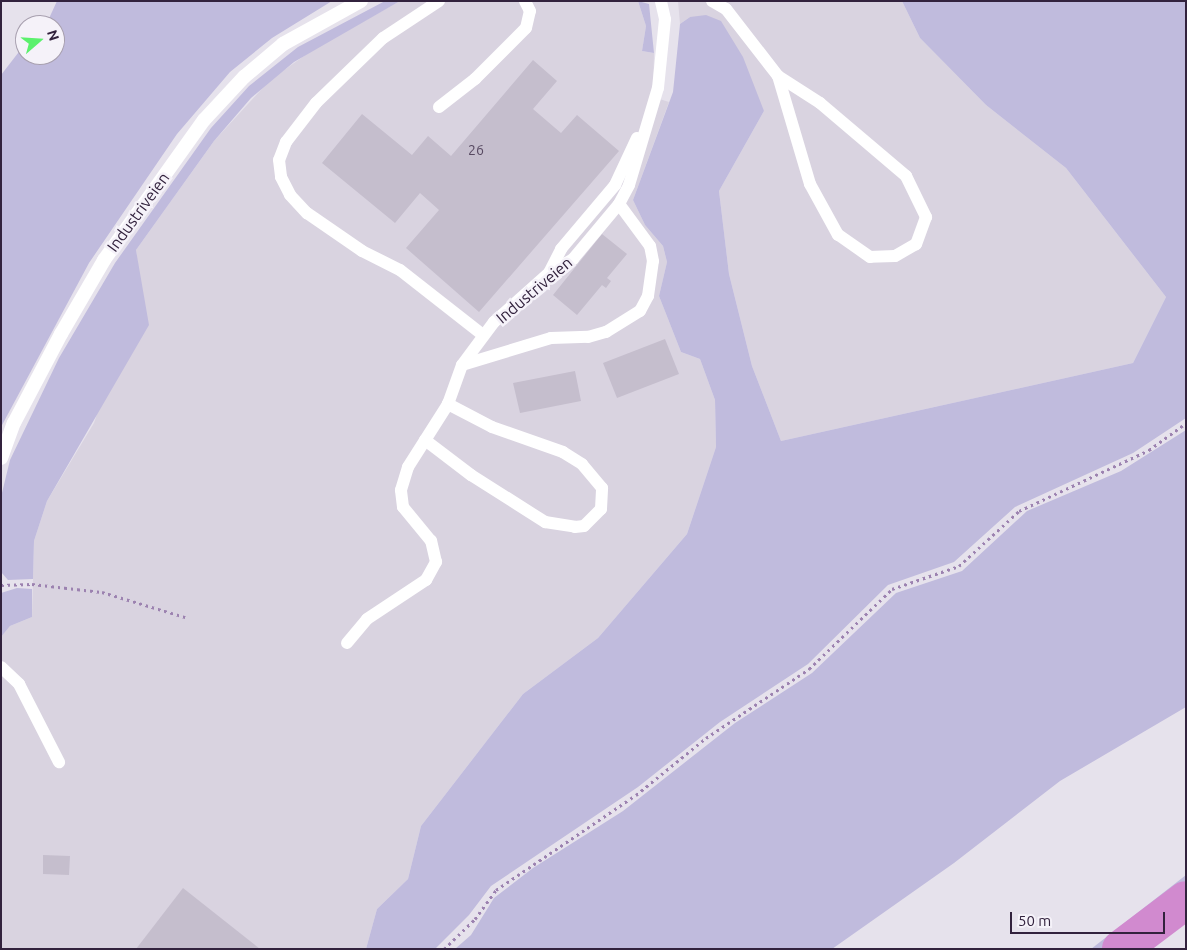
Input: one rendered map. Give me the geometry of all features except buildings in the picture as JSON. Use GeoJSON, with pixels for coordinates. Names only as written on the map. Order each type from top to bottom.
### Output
{"type":"FeatureCollection","features":[{"type":"Feature","properties":{"kind":"street","name":"Industriveien"},"geometry":{"type":"LineString","coordinates":[[1,458],[14,423],[52,350],[104,260],[204,120],[244,77],[283,44],[361,1]]}},
{"type":"Feature","properties":{"kind":"lane"},"geometry":{"type":"LineString","coordinates":[[439,1],[382,38],[316,103],[286,142],[279,160],[281,177],[290,195],[307,213],[362,251],[400,270],[483,335]]}},
{"type":"Feature","properties":{"kind":"lane"},"geometry":{"type":"LineString","coordinates":[[439,107],[475,79],[526,28],[530,11],[525,1]]}},
{"type":"Feature","properties":{"kind":"lane","name":"Industriveien"},"geometry":{"type":"LineString","coordinates":[[347,643],[367,619],[426,580],[436,562],[431,542],[403,507],[401,490],[408,467],[448,404],[462,365],[483,335],[549,273],[573,260],[618,204],[630,185],[658,88],[665,19],[661,1]]}},
{"type":"Feature","properties":{"kind":"lane"},"geometry":{"type":"LineString","coordinates":[[712,1],[726,9],[778,76],[820,103],[906,176],[926,217],[916,244],[894,256],[870,257],[838,235],[810,184],[778,76]]}},
{"type":"Feature","properties":{"kind":"lane"},"geometry":{"type":"LineString","coordinates":[[549,273],[561,249],[614,185],[637,138],[648,124]]}},
{"type":"Feature","properties":{"kind":"lane"},"geometry":{"type":"LineString","coordinates":[[462,365],[551,338],[588,338],[606,332],[640,311],[648,296],[653,261],[650,246],[618,204]]}},
{"type":"Feature","properties":{"kind":"lane"},"geometry":{"type":"LineString","coordinates":[[425,440],[471,475],[545,522],[574,527],[584,526],[601,509],[602,488],[582,464],[563,452],[492,427],[448,404]]}},
{"type":"Feature","properties":{"kind":"lane"},"geometry":{"type":"LineString","coordinates":[[1,666],[20,684],[59,762]]}},
{"type":"Feature","properties":{"kind":"path"},"geometry":{"type":"LineString","coordinates":[[444,949],[475,919],[496,890],[636,795],[706,738],[809,668],[892,589],[959,566],[1019,511],[1149,450],[1186,423]]}},
{"type":"Feature","properties":{"kind":"path"},"geometry":{"type":"LineString","coordinates":[[1,585],[32,584],[102,592],[185,617]]}},
{"type":"Feature","properties":{"kind":"shaded area"},"geometry":{"type":"Polygon","coordinates":[[[57,1],[332,1],[272,38],[230,72],[177,134],[89,263],[1,427],[1,75],[15,57],[15,65],[65,65],[65,15],[51,15],[57,1]]]}},
{"type":"Feature","properties":{"kind":"shaded area"},"geometry":{"type":"Polygon","coordinates":[[[385,1],[400,1],[294,62],[251,98],[214,141],[136,250],[149,325],[47,501],[34,541],[33,579],[8,580],[1,572],[1,497],[10,460],[59,358],[115,263],[211,128],[249,86],[298,47],[385,1]]]}},
{"type":"Feature","properties":{"kind":"shaded area"},"geometry":{"type":"Polygon","coordinates":[[[400,1],[638,1],[646,26],[642,51],[654,53],[653,97],[669,102],[633,200],[645,225],[663,246],[667,262],[659,296],[681,352],[700,359],[715,400],[716,447],[687,534],[598,638],[523,694],[421,826],[408,879],[377,909],[366,949],[1,949],[1,637],[10,626],[32,617],[34,541],[47,501],[94,423],[140,284],[136,250],[214,141],[270,80],[314,49],[400,1]]]}},
{"type":"Feature","properties":{"kind":"shaded area"},"geometry":{"type":"Polygon","coordinates":[[[638,1],[649,4],[654,53],[642,51],[646,26],[638,1]]]}},
{"type":"Feature","properties":{"kind":"shaded area"},"geometry":{"type":"Polygon","coordinates":[[[678,1],[902,1],[920,38],[986,105],[1066,168],[1166,297],[1133,363],[781,441],[752,366],[729,274],[719,191],[764,111],[690,17],[680,24],[678,1]]]}},
{"type":"Feature","properties":{"kind":"shaded area"},"geometry":{"type":"Polygon","coordinates":[[[902,1],[1186,1],[1186,418],[1133,453],[1015,507],[954,562],[888,585],[808,664],[720,722],[638,787],[491,886],[469,915],[435,949],[366,949],[377,909],[408,879],[421,826],[523,694],[598,638],[687,534],[716,447],[715,400],[700,359],[681,352],[659,296],[667,262],[663,246],[645,225],[633,200],[673,92],[680,24],[690,17],[706,15],[721,21],[743,57],[764,111],[719,191],[729,274],[752,366],[781,441],[1133,363],[1166,297],[1066,168],[986,105],[920,38],[902,1]]]}},
{"type":"Feature","properties":{"kind":"shaded area"},"geometry":{"type":"Polygon","coordinates":[[[1186,430],[1186,707],[1060,781],[954,863],[832,949],[455,949],[471,935],[494,898],[533,868],[623,811],[735,723],[812,673],[896,593],[962,571],[1027,511],[1121,471],[1186,430]]]}},
{"type":"Feature","properties":{"kind":"shaded area"},"geometry":{"type":"Polygon","coordinates":[[[17,588],[32,589],[32,617],[10,626],[1,637],[1,593],[17,588]]]}},
{"type":"Feature","properties":{"kind":"shaded area"},"geometry":{"type":"Polygon","coordinates":[[[1186,875],[1186,922],[1149,949],[1091,949],[1186,875]]]}},
{"type":"Feature","properties":{"kind":"waterway"},"geometry":{"type":"LineString","coordinates":[[1121,949],[1186,900]]}}]}
